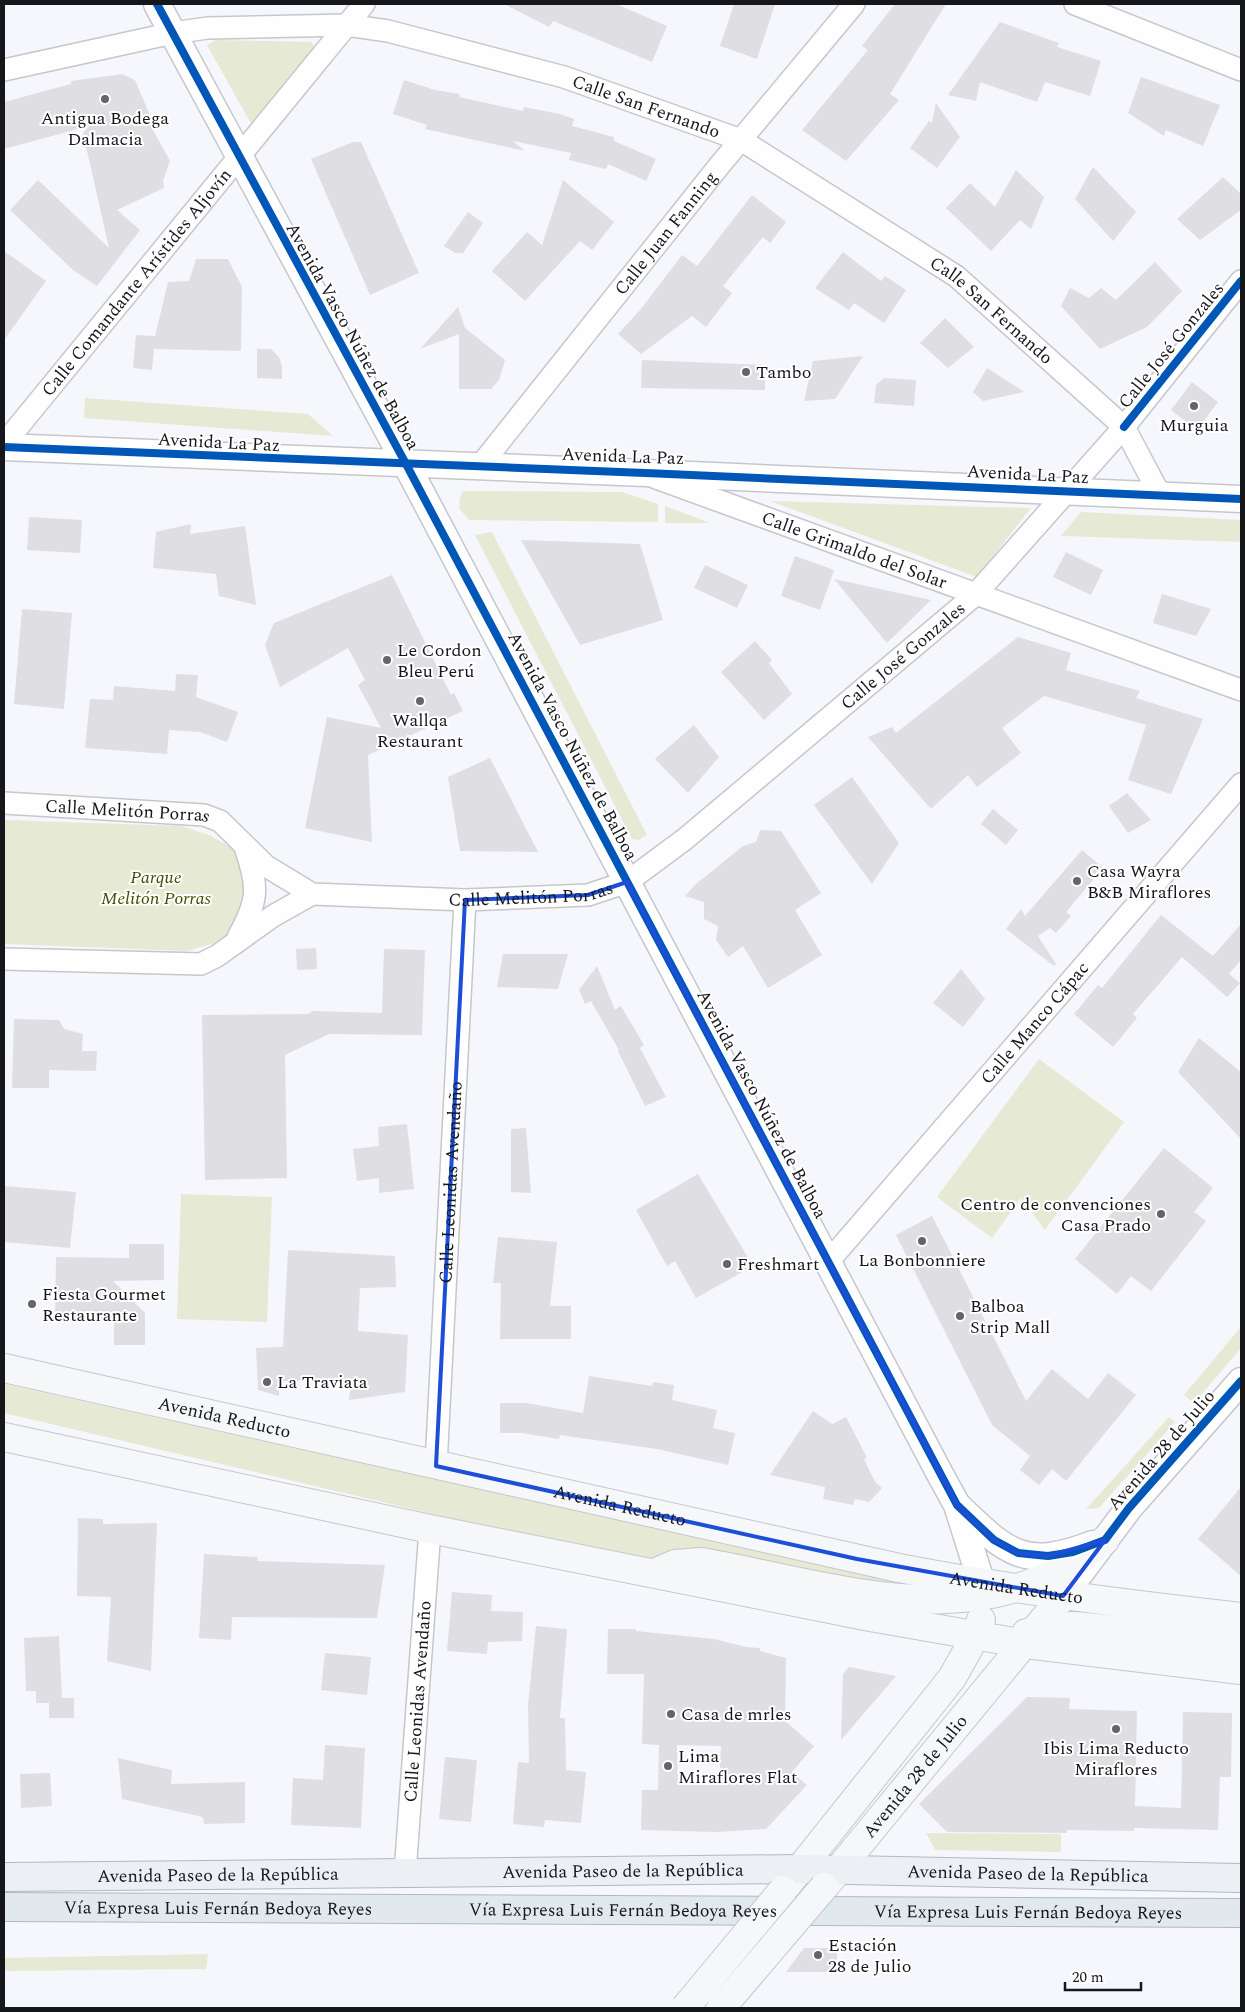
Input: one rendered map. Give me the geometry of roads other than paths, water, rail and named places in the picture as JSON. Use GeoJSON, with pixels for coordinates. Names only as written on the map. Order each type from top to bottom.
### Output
{"type":"FeatureCollection","features":[{"type":"Feature","properties":{"kind":"highway","name":"Vía Expresa Luis Fernán Bedoya Reyes"},"geometry":{"type":"LineString","coordinates":[[4,1907],[1241,1913]]}},
{"type":"Feature","properties":{"kind":"main road","name":"Avenida Reducto"},"geometry":{"type":"LineString","coordinates":[[4,1368],[857,1559],[982,1590],[1016,1588],[1063,1596],[1241,1617]]}},
{"type":"Feature","properties":{"kind":"main road"},"geometry":{"type":"LineString","coordinates":[[4,1437],[430,1530],[651,1574],[1009,1638],[1241,1670]]}},
{"type":"Feature","properties":{"kind":"main road"},"geometry":{"type":"LineString","coordinates":[[1016,1588],[1040,1581],[1064,1570],[1105,1540]]}},
{"type":"Feature","properties":{"kind":"main road"},"geometry":{"type":"LineString","coordinates":[[651,1574],[675,1564],[702,1562],[889,1598],[938,1600],[982,1590]]}},
{"type":"Feature","properties":{"kind":"main road","name":"Avenida Vasco Núñez de Balboa"},"geometry":{"type":"LineString","coordinates":[[982,1590],[980,1624],[1009,1638]]}},
{"type":"Feature","properties":{"kind":"main road","name":"Avenida 28 de Julio"},"geometry":{"type":"LineString","coordinates":[[685,2008],[792,1880],[952,1678],[1009,1638],[1063,1596]]}},
{"type":"Feature","properties":{"kind":"main road"},"geometry":{"type":"LineString","coordinates":[[1009,1638],[1051,1627],[1075,1626],[1241,1642]]}},
{"type":"Feature","properties":{"kind":"main road","name":"Avenida 28 de Julio"},"geometry":{"type":"LineString","coordinates":[[721,2008],[831,1878],[1009,1638]]}},
{"type":"Feature","properties":{"kind":"main road","name":"Avenida Paseo de la República"},"geometry":{"type":"LineString","coordinates":[[4,1877],[405,1873],[792,1880],[831,1878],[1241,1878]]}},
{"type":"Feature","properties":{"kind":"street","name":"Avenida Vasco Núñez de Balboa"},"geometry":{"type":"LineString","coordinates":[[157,4],[238,157],[406,464],[956,1505],[982,1590]]}},
{"type":"Feature","properties":{"kind":"street","name":"Calle Comandante Arístides Aljovín"},"geometry":{"type":"LineString","coordinates":[[4,445],[364,4]]}},
{"type":"Feature","properties":{"kind":"street","name":"Calle Juan Fanning"},"geometry":{"type":"LineString","coordinates":[[480,466],[741,140],[854,4]]}},
{"type":"Feature","properties":{"kind":"street"},"geometry":{"type":"LineString","coordinates":[[1075,4],[1241,70]]}},
{"type":"Feature","properties":{"kind":"street","name":"Calle San Fernando"},"geometry":{"type":"LineString","coordinates":[[4,70],[173,33],[225,27],[346,25],[388,31],[564,77],[741,140],[956,276],[1124,427],[1160,495]]}},
{"type":"Feature","properties":{"kind":"street","name":"Calle José Gonzales"},"geometry":{"type":"LineString","coordinates":[[627,882],[685,839],[975,595],[1065,491],[1124,427],[1241,281]]}},
{"type":"Feature","properties":{"kind":"street","name":"Avenida La Paz"},"geometry":{"type":"LineString","coordinates":[[4,445],[406,464],[638,471],[1241,500]]}},
{"type":"Feature","properties":{"kind":"street","name":"Calle Grimaldo del Solar"},"geometry":{"type":"LineString","coordinates":[[638,471],[975,595],[1241,690]]}},
{"type":"Feature","properties":{"kind":"street","name":"Calle Manco Cápac"},"geometry":{"type":"LineString","coordinates":[[828,1262],[1241,784]]}},
{"type":"Feature","properties":{"kind":"street","name":"Calle Melitón Porras"},"geometry":{"type":"LineString","coordinates":[[4,803],[204,815],[220,820],[245,848],[266,866],[288,882],[312,894],[465,900],[588,894],[627,882]]}},
{"type":"Feature","properties":{"kind":"street"},"geometry":{"type":"LineString","coordinates":[[233,944],[250,915],[255,896],[255,877],[245,848]]}},
{"type":"Feature","properties":{"kind":"street"},"geometry":{"type":"LineString","coordinates":[[4,959],[201,964],[217,956],[272,916],[312,894]]}},
{"type":"Feature","properties":{"kind":"street","name":"Calle Leonidas Avendaño"},"geometry":{"type":"LineString","coordinates":[[436,1466],[465,900]]}},
{"type":"Feature","properties":{"kind":"street","name":"Avenida 28 de Julio"},"geometry":{"type":"LineString","coordinates":[[1063,1596],[1129,1508],[1241,1381]]}},
{"type":"Feature","properties":{"kind":"street"},"geometry":{"type":"LineString","coordinates":[[956,1505],[994,1540],[1018,1553],[1048,1556],[1074,1552],[1105,1540]]}},
{"type":"Feature","properties":{"kind":"street","name":"Calle Leonidas Avendaño"},"geometry":{"type":"LineString","coordinates":[[405,1873],[430,1530]]}},
{"type":"Feature","properties":{"kind":"place","name":"Antigua Bodega Dalmacia"},"geometry":{"type":"Point","coordinates":[105,99]}},
{"type":"Feature","properties":{"kind":"place","name":"Tambo"},"geometry":{"type":"Point","coordinates":[746,372]}},
{"type":"Feature","properties":{"kind":"place","name":"Murguia"},"geometry":{"type":"Point","coordinates":[1194,406]}},
{"type":"Feature","properties":{"kind":"place","name":"Le Cordon Bleu Perú"},"geometry":{"type":"Point","coordinates":[387,660]}},
{"type":"Feature","properties":{"kind":"place","name":"Wallqa Restaurant"},"geometry":{"type":"Point","coordinates":[420,701]}},
{"type":"Feature","properties":{"kind":"place","name":"Casa Wayra B&B Miraflores"},"geometry":{"type":"Point","coordinates":[1077,881]}},
{"type":"Feature","properties":{"kind":"place","name":"Centro de convenciones Casa Prado"},"geometry":{"type":"Point","coordinates":[1161,1214]}},
{"type":"Feature","properties":{"kind":"place","name":"La Bonbonniere"},"geometry":{"type":"Point","coordinates":[922,1241]}},
{"type":"Feature","properties":{"kind":"place","name":"Freshmart"},"geometry":{"type":"Point","coordinates":[727,1264]}},
{"type":"Feature","properties":{"kind":"place","name":"Fiesta Gourmet Restaurante"},"geometry":{"type":"Point","coordinates":[32,1304]}},
{"type":"Feature","properties":{"kind":"place","name":"Balboa Strip Mall"},"geometry":{"type":"Point","coordinates":[960,1316]}},
{"type":"Feature","properties":{"kind":"place","name":"La Traviata"},"geometry":{"type":"Point","coordinates":[267,1382]}},
{"type":"Feature","properties":{"kind":"place","name":"Casa de mrles"},"geometry":{"type":"Point","coordinates":[671,1714]}},
{"type":"Feature","properties":{"kind":"place","name":"Ibis Lima Reducto Miraflores"},"geometry":{"type":"Point","coordinates":[1116,1729]}},
{"type":"Feature","properties":{"kind":"place","name":"Lima Miraflores Flat"},"geometry":{"type":"Point","coordinates":[668,1766]}},
{"type":"Feature","properties":{"kind":"place","name":"Estación 28 de Julio"},"geometry":{"type":"Point","coordinates":[818,1955]}},
{"type":"Feature","properties":{"kind":"park label","name":"Parque Melitón Porras"},"geometry":{"type":"Point","coordinates":[156,888]}}]}
